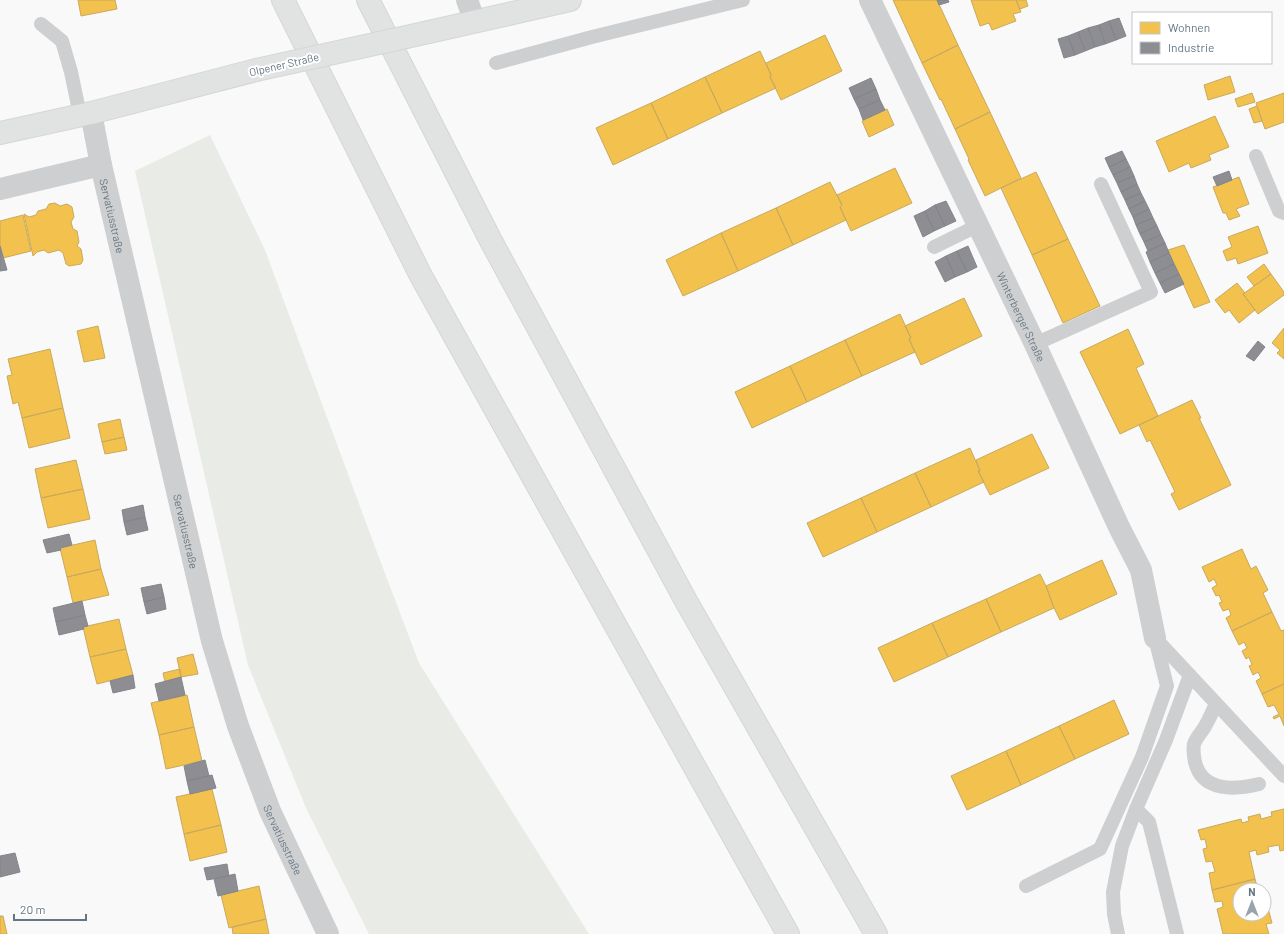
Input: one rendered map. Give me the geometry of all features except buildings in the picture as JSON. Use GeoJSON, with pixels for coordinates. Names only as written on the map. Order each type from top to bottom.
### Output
{"type":"FeatureCollection","features":[{"type":"Feature","properties":{"kind":"main road"},"geometry":{"type":"LineString","coordinates":[[284,0],[421,276],[788,934]]}},
{"type":"Feature","properties":{"kind":"main road"},"geometry":{"type":"LineString","coordinates":[[368,0],[491,242],[686,601],[876,934]]}},
{"type":"Feature","properties":{"kind":"main road","name":"Olpener Straße"},"geometry":{"type":"LineString","coordinates":[[0,133],[86,114],[256,70],[570,0]]}},
{"type":"Feature","properties":{"kind":"street"},"geometry":{"type":"LineString","coordinates":[[468,0],[475,22]]}},
{"type":"Feature","properties":{"kind":"street","name":"Winterberger Straße"},"geometry":{"type":"LineString","coordinates":[[870,0],[1035,344],[1119,527],[1141,570],[1155,638]]}},
{"type":"Feature","properties":{"kind":"street","name":"Servatiusstraße"},"geometry":{"type":"LineString","coordinates":[[86,114],[101,165],[212,641],[238,726],[270,811],[328,934]]}},
{"type":"Feature","properties":{"kind":"street"},"geometry":{"type":"LineString","coordinates":[[0,189],[101,165]]}},
{"type":"Feature","properties":{"kind":"lane"},"geometry":{"type":"LineString","coordinates":[[496,63],[592,37],[743,0]]}},
{"type":"Feature","properties":{"kind":"lane"},"geometry":{"type":"LineString","coordinates":[[41,24],[62,41],[74,85],[86,114]]}},
{"type":"Feature","properties":{"kind":"lane"},"geometry":{"type":"LineString","coordinates":[[1256,156],[1280,211],[1284,213]]}},
{"type":"Feature","properties":{"kind":"lane"},"geometry":{"type":"LineString","coordinates":[[1035,344],[1151,292],[1101,184]]}},
{"type":"Feature","properties":{"kind":"lane"},"geometry":{"type":"LineString","coordinates":[[934,247],[979,226]]}},
{"type":"Feature","properties":{"kind":"lane"},"geometry":{"type":"LineString","coordinates":[[1155,638],[1284,776]]}},
{"type":"Feature","properties":{"kind":"lane"},"geometry":{"type":"LineString","coordinates":[[1026,886],[1100,849],[1142,757],[1167,686],[1155,638]]}},
{"type":"Feature","properties":{"kind":"lane"},"geometry":{"type":"LineString","coordinates":[[1118,934],[1112,892],[1122,846],[1136,809],[1166,740],[1190,676]]}},
{"type":"Feature","properties":{"kind":"lane"},"geometry":{"type":"LineString","coordinates":[[1216,704],[1205,728],[1194,744],[1194,758],[1197,770],[1206,780],[1218,787],[1234,788],[1259,784]]}},
{"type":"Feature","properties":{"kind":"lane"},"geometry":{"type":"LineString","coordinates":[[1136,809],[1149,822],[1177,934]]}},
{"type":"Feature","properties":{"kind":"shaded area"},"geometry":{"type":"Polygon","coordinates":[[[210,135],[265,250],[419,663],[589,934],[369,934],[306,808],[248,665],[135,171],[210,135]]]}}]}
